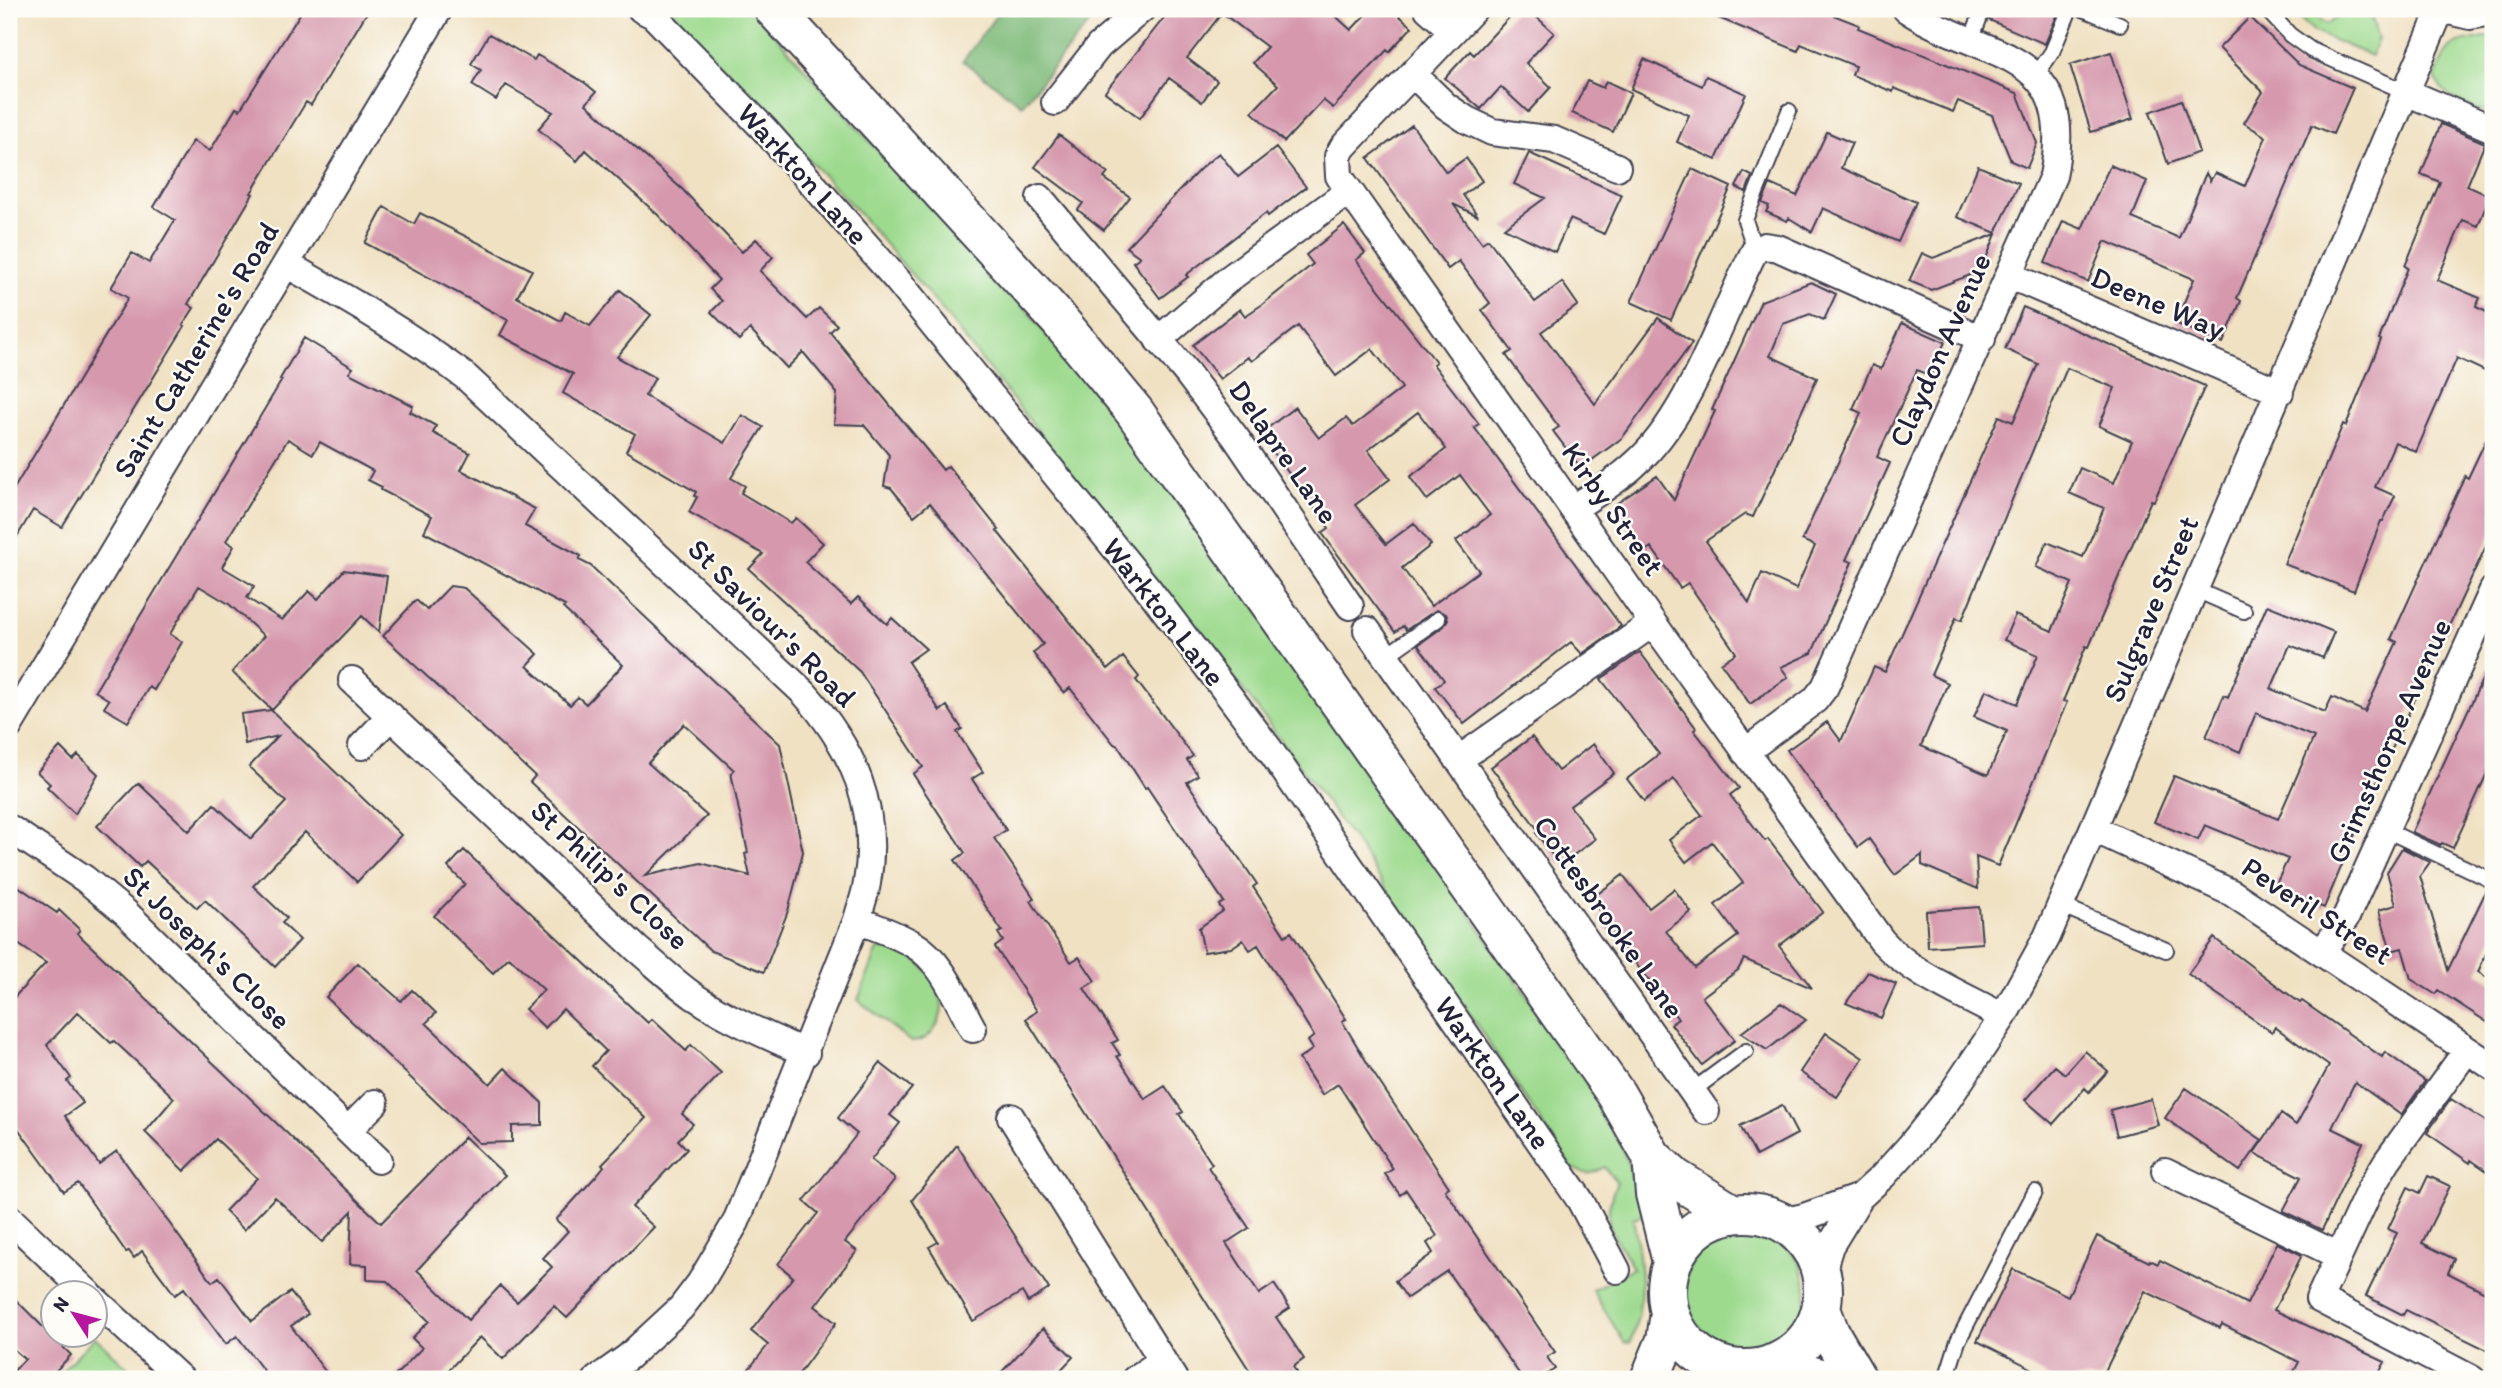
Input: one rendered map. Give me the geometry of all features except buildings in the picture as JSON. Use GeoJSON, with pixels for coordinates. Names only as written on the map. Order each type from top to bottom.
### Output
{"type":"FeatureCollection","features":[{"type":"Feature","properties":{"kind":"street","name":"Saint Catherine's Road"},"geometry":{"type":"LineString","coordinates":[[9,726],[439,9]]}},
{"type":"Feature","properties":{"kind":"street","name":"Warkton Lane"},"geometry":{"type":"LineString","coordinates":[[641,9],[653,15],[724,87],[898,281],[1150,591],[1270,750],[1573,1190],[1616,1270]]}},
{"type":"Feature","properties":{"kind":"street"},"geometry":{"type":"LineString","coordinates":[[774,9],[1051,310],[1134,411],[1616,1094],[1652,1157],[1675,1178],[1733,1214]]}},
{"type":"Feature","properties":{"kind":"street"},"geometry":{"type":"LineString","coordinates":[[1055,103],[1099,46],[1142,9]]}},
{"type":"Feature","properties":{"kind":"street"},"geometry":{"type":"LineString","coordinates":[[1428,9],[1453,31]]}},
{"type":"Feature","properties":{"kind":"street","name":"Kirby Street"},"geometry":{"type":"LineString","coordinates":[[1474,9],[1352,136],[1338,156],[1339,176],[1653,623],[1882,941],[1895,955],[1915,969],[2003,1017]]}},
{"type":"Feature","properties":{"kind":"street","name":"Claydon Avenue"},"geometry":{"type":"LineString","coordinates":[[1745,752],[1815,700],[1825,687],[2011,276],[2053,176],[2059,148],[2054,111],[2048,95],[2035,77],[2014,58],[1921,19],[1906,9]]}},
{"type":"Feature","properties":{"kind":"street"},"geometry":{"type":"LineString","coordinates":[[2441,9],[2470,16],[2493,12]]}},
{"type":"Feature","properties":{"kind":"street","name":"Sulgrave Street"},"geometry":{"type":"LineString","coordinates":[[1821,1291],[1830,1246],[1860,1197],[1911,1146],[1948,1099],[2003,1017],[2047,937],[2441,9]]}},
{"type":"Feature","properties":{"kind":"street"},"geometry":{"type":"LineString","coordinates":[[1413,74],[1446,106],[1492,132],[1554,140],[1617,167]]}},
{"type":"Feature","properties":{"kind":"street"},"geometry":{"type":"LineString","coordinates":[[2406,92],[2493,129]]}},
{"type":"Feature","properties":{"kind":"street"},"geometry":{"type":"LineString","coordinates":[[1158,340],[1230,278],[1349,191]]}},
{"type":"Feature","properties":{"kind":"street","name":"Delapre Lane"},"geometry":{"type":"LineString","coordinates":[[1040,198],[1187,373],[1236,438],[1350,606]]}},
{"type":"Feature","properties":{"kind":"street"},"geometry":{"type":"LineString","coordinates":[[1573,509],[1635,465],[1665,431],[1695,380],[1755,250],[1765,246],[1778,248],[1982,339]]}},
{"type":"Feature","properties":{"kind":"street","name":"St Saviour's Road"},"geometry":{"type":"LineString","coordinates":[[286,264],[382,318],[427,347],[466,377],[804,693],[825,717],[854,765],[863,793],[870,851],[867,884],[857,920],[806,1053],[736,1222],[700,1283],[681,1308],[651,1337],[597,1379]]}},
{"type":"Feature","properties":{"kind":"street","name":"Deene Way"},"geometry":{"type":"LineString","coordinates":[[2011,276],[2280,392]]}},
{"type":"Feature","properties":{"kind":"street","name":"Grimsthorpe Avenue"},"geometry":{"type":"LineString","coordinates":[[2322,953],[2346,917],[2493,590]]}},
{"type":"Feature","properties":{"kind":"street"},"geometry":{"type":"LineString","coordinates":[[1458,760],[1653,623]]}},
{"type":"Feature","properties":{"kind":"street","name":"Cottesbrooke Lane"},"geometry":{"type":"LineString","coordinates":[[1367,630],[1699,1101]]}},
{"type":"Feature","properties":{"kind":"street","name":"St Philip's Close"},"geometry":{"type":"LineString","coordinates":[[352,680],[637,949],[667,974],[694,996],[744,1025],[806,1053]]}},
{"type":"Feature","properties":{"kind":"street"},"geometry":{"type":"LineString","coordinates":[[362,746],[391,716]]}},
{"type":"Feature","properties":{"kind":"street","name":"St Joseph's Close"},"geometry":{"type":"LineString","coordinates":[[9,828],[68,867],[125,912],[378,1160]]}},
{"type":"Feature","properties":{"kind":"street","name":"Peveril Street"},"geometry":{"type":"LineString","coordinates":[[2094,829],[2232,893],[2493,1067]]}},
{"type":"Feature","properties":{"kind":"street"},"geometry":{"type":"LineString","coordinates":[[857,920],[913,943],[924,951],[936,963],[973,1029]]}},
{"type":"Feature","properties":{"kind":"street"},"geometry":{"type":"LineString","coordinates":[[2467,1050],[2381,1171],[2359,1209],[2319,1299],[2472,1379]]}},
{"type":"Feature","properties":{"kind":"street"},"geometry":{"type":"LineString","coordinates":[[348,1130],[375,1103]]}},
{"type":"Feature","properties":{"kind":"street"},"geometry":{"type":"LineString","coordinates":[[1011,1117],[1168,1370],[1135,1379]]}},
{"type":"Feature","properties":{"kind":"street"},"geometry":{"type":"LineString","coordinates":[[1652,1157],[1655,1194],[1672,1262]]}},
{"type":"Feature","properties":{"kind":"street"},"geometry":{"type":"LineString","coordinates":[[2165,1171],[2339,1256]]}},
{"type":"Feature","properties":{"kind":"street","name":"Sulgrave Street"},"geometry":{"type":"LineString","coordinates":[[1781,1222],[1804,1217],[1860,1197]]}},
{"type":"Feature","properties":{"kind":"street"},"geometry":{"type":"LineString","coordinates":[[1821,1291],[1817,1323],[1804,1343],[1783,1360],[1760,1369],[1731,1369],[1707,1373],[1708,1361],[1692,1350],[1673,1325],[1666,1293],[1672,1262],[1679,1248],[1696,1229],[1718,1217],[1733,1214],[1748,1212],[1775,1218],[1792,1228],[1807,1243],[1816,1259],[1830,1333],[1857,1379]]}},
{"type":"Feature","properties":{"kind":"street"},"geometry":{"type":"LineString","coordinates":[[9,1218],[75,1280]]}},
{"type":"Feature","properties":{"kind":"street"},"geometry":{"type":"LineString","coordinates":[[108,1312],[181,1379]]}},
{"type":"Feature","properties":{"kind":"street"},"geometry":{"type":"LineString","coordinates":[[1650,1379],[1666,1340],[1670,1313]]}},
{"type":"Feature","properties":{"kind":"street"},"geometry":{"type":"LineString","coordinates":[[1772,1364],[1823,1379]]}},
{"type":"Feature","properties":{"kind":"lane"},"geometry":{"type":"LineString","coordinates":[[1971,40],[1983,9]]}},
{"type":"Feature","properties":{"kind":"lane"},"geometry":{"type":"LineString","coordinates":[[2035,77],[2052,52],[2070,9]]}},
{"type":"Feature","properties":{"kind":"lane"},"geometry":{"type":"LineString","coordinates":[[2083,9],[2120,24]]}},
{"type":"Feature","properties":{"kind":"lane"},"geometry":{"type":"LineString","coordinates":[[2266,9],[2290,35],[2311,50],[2406,92]]}},
{"type":"Feature","properties":{"kind":"lane"},"geometry":{"type":"LineString","coordinates":[[1755,250],[1745,220],[1789,111]]}},
{"type":"Feature","properties":{"kind":"lane"},"geometry":{"type":"LineString","coordinates":[[2196,590],[2244,611]]}},
{"type":"Feature","properties":{"kind":"lane"},"geometry":{"type":"LineString","coordinates":[[1386,656],[1438,619]]}},
{"type":"Feature","properties":{"kind":"lane"},"geometry":{"type":"LineString","coordinates":[[2386,830],[2493,881]]}},
{"type":"Feature","properties":{"kind":"lane"},"geometry":{"type":"LineString","coordinates":[[2060,905],[2166,950]]}},
{"type":"Feature","properties":{"kind":"lane"},"geometry":{"type":"LineString","coordinates":[[1699,1101],[1746,1051]]}},
{"type":"Feature","properties":{"kind":"lane"},"geometry":{"type":"LineString","coordinates":[[1946,1379],[1958,1341],[2035,1192]]}},
{"type":"Feature","properties":{"kind":"green space"},"geometry":{"type":"Polygon","coordinates":[[[665,9],[752,9],[879,152],[993,269],[1166,478],[1594,1092],[1610,1121],[1645,1214],[1633,1218],[1640,1265],[1641,1297],[1630,1343],[1624,1342],[1592,1290],[1633,1268],[1610,1227],[1609,1208],[1617,1182],[1604,1167],[1587,1173],[1571,1167],[1356,843],[1251,700],[937,304],[857,211],[665,9]]]}},
{"type":"Feature","properties":{"kind":"green space"},"geometry":{"type":"Polygon","coordinates":[[[1001,9],[1101,9],[1022,105],[963,61],[1001,9]]]}},
{"type":"Feature","properties":{"kind":"green space"},"geometry":{"type":"Polygon","coordinates":[[[2289,9],[2332,9],[2316,16],[2327,24],[2351,9],[2369,9],[2378,39],[2371,56],[2316,33],[2289,9]]]}},
{"type":"Feature","properties":{"kind":"green space"},"geometry":{"type":"Polygon","coordinates":[[[2493,35],[2493,115],[2452,97],[2439,85],[2435,77],[2450,48],[2493,35]]]}},
{"type":"Feature","properties":{"kind":"green space"},"geometry":{"type":"Polygon","coordinates":[[[890,948],[902,952],[925,968],[939,991],[942,1004],[940,1017],[932,1032],[922,1040],[911,1042],[858,1000],[878,949],[890,948]]]}},
{"type":"Feature","properties":{"kind":"green space"},"geometry":{"type":"Polygon","coordinates":[[[1745,1231],[1768,1236],[1788,1249],[1801,1269],[1806,1292],[1801,1315],[1788,1335],[1768,1348],[1745,1353],[1722,1348],[1702,1335],[1689,1315],[1684,1292],[1689,1269],[1702,1249],[1722,1236],[1745,1231]]]}},
{"type":"Feature","properties":{"kind":"green space"},"geometry":{"type":"Polygon","coordinates":[[[108,1349],[140,1379],[54,1379],[82,1350],[108,1349]]]}}]}
